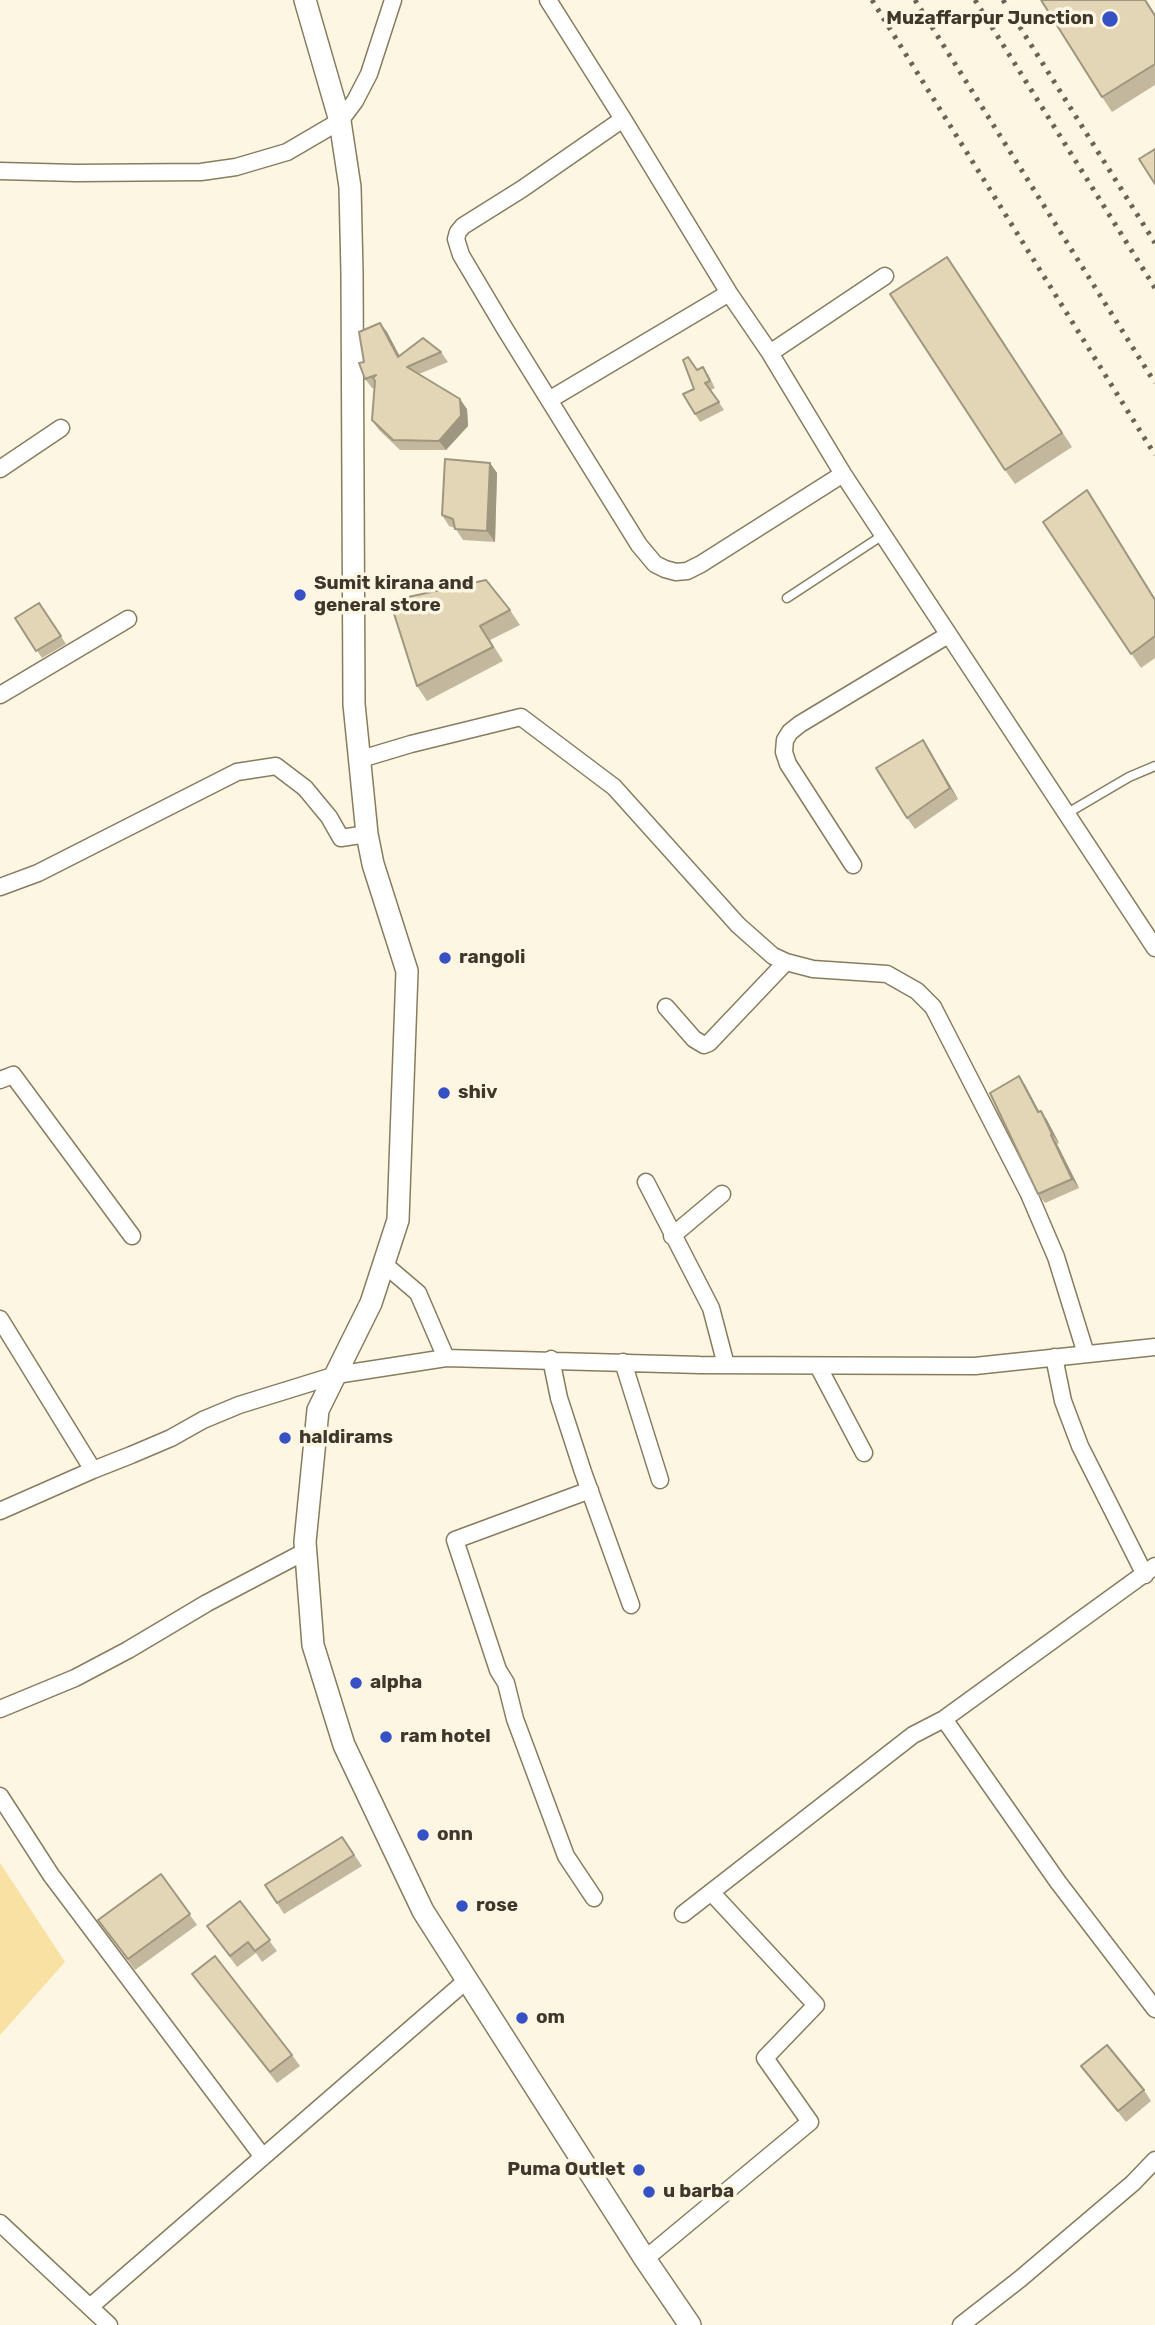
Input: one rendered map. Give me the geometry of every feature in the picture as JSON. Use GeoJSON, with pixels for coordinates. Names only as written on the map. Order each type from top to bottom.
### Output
{"type":"FeatureCollection","features":[{"type":"Feature","properties":{"kind":"main road"},"geometry":{"type":"LineString","coordinates":[[305,0],[340,121],[350,187],[354,704],[367,834],[373,864],[407,971],[398,1220],[371,1303],[318,1410],[305,1542],[313,1645],[344,1745],[423,1911],[690,2325]]}},
{"type":"Feature","properties":{"kind":"street"},"geometry":{"type":"LineString","coordinates":[[0,171],[201,172],[236,167],[287,152],[340,121],[355,101],[369,75],[393,0]]}},
{"type":"Feature","properties":{"kind":"street"},"geometry":{"type":"LineString","coordinates":[[548,0],[843,474],[1155,948]]}},
{"type":"Feature","properties":{"kind":"street"},"geometry":{"type":"LineString","coordinates":[[623,119],[533,182],[463,226],[456,239],[461,256],[549,400],[647,556],[665,569],[687,571],[701,564],[843,474]]}},
{"type":"Feature","properties":{"kind":"street"},"geometry":{"type":"LineString","coordinates":[[769,353],[885,276]]}},
{"type":"Feature","properties":{"kind":"street"},"geometry":{"type":"LineString","coordinates":[[549,400],[729,293]]}},
{"type":"Feature","properties":{"kind":"street"},"geometry":{"type":"LineString","coordinates":[[0,469],[61,428]]}},
{"type":"Feature","properties":{"kind":"street"},"geometry":{"type":"LineString","coordinates":[[0,695],[128,619]]}},
{"type":"Feature","properties":{"kind":"street"},"geometry":{"type":"LineString","coordinates":[[853,865],[788,764],[784,752],[785,740],[800,724],[948,635]]}},
{"type":"Feature","properties":{"kind":"street"},"geometry":{"type":"LineString","coordinates":[[361,758],[521,717],[614,787],[738,925],[773,956],[813,969],[887,974],[917,991],[933,1007],[1029,1194],[1056,1256],[1086,1354]]}},
{"type":"Feature","properties":{"kind":"street"},"geometry":{"type":"LineString","coordinates":[[2,882],[38,873],[237,772],[276,766],[304,788],[329,817],[341,838],[367,834]]}},
{"type":"Feature","properties":{"kind":"street"},"geometry":{"type":"LineString","coordinates":[[666,1007],[694,1039],[704,1045],[709,1043],[786,962]]}},
{"type":"Feature","properties":{"kind":"street"},"geometry":{"type":"LineString","coordinates":[[0,1080],[13,1075],[132,1236]]}},
{"type":"Feature","properties":{"kind":"street"},"geometry":{"type":"LineString","coordinates":[[646,1182],[711,1308],[726,1365]]}},
{"type":"Feature","properties":{"kind":"street"},"geometry":{"type":"LineString","coordinates":[[672,1236],[722,1195]]}},
{"type":"Feature","properties":{"kind":"street"},"geometry":{"type":"LineString","coordinates":[[384,1264],[418,1293],[446,1358]]}},
{"type":"Feature","properties":{"kind":"street"},"geometry":{"type":"LineString","coordinates":[[0,1319],[93,1470]]}},
{"type":"Feature","properties":{"kind":"street"},"geometry":{"type":"LineString","coordinates":[[0,1511],[171,1438],[203,1419],[239,1405],[336,1375],[446,1358],[726,1365],[975,1366],[1155,1347]]}},
{"type":"Feature","properties":{"kind":"street"},"geometry":{"type":"LineString","coordinates":[[683,1914],[913,1735],[944,1719],[1150,1571],[1080,1446],[1063,1401],[1054,1357]]}},
{"type":"Feature","properties":{"kind":"street"},"geometry":{"type":"LineString","coordinates":[[551,1359],[559,1398],[631,1605]]}},
{"type":"Feature","properties":{"kind":"street"},"geometry":{"type":"LineString","coordinates":[[623,1362],[660,1480]]}},
{"type":"Feature","properties":{"kind":"street"},"geometry":{"type":"LineString","coordinates":[[818,1366],[864,1452]]}},
{"type":"Feature","properties":{"kind":"street"},"geometry":{"type":"LineString","coordinates":[[590,1489],[455,1540],[498,1670],[506,1683],[514,1719],[566,1856],[594,1898]]}},
{"type":"Feature","properties":{"kind":"street"},"geometry":{"type":"LineString","coordinates":[[0,1709],[75,1678],[206,1603],[306,1551]]}},
{"type":"Feature","properties":{"kind":"street"},"geometry":{"type":"LineString","coordinates":[[944,1719],[1058,1882],[1155,2008]]}},
{"type":"Feature","properties":{"kind":"street"},"geometry":{"type":"LineString","coordinates":[[0,1796],[51,1875],[263,2157]]}},
{"type":"Feature","properties":{"kind":"street"},"geometry":{"type":"LineString","coordinates":[[645,2259],[810,2122],[765,2058],[816,2005],[711,1892]]}},
{"type":"Feature","properties":{"kind":"street"},"geometry":{"type":"LineString","coordinates":[[91,2306],[467,1980]]}},
{"type":"Feature","properties":{"kind":"street"},"geometry":{"type":"LineString","coordinates":[[961,2325],[1133,2183],[1155,2160]]}},
{"type":"Feature","properties":{"kind":"street"},"geometry":{"type":"LineString","coordinates":[[0,2223],[109,2325]]}},
{"type":"Feature","properties":{"kind":"lane"},"geometry":{"type":"LineString","coordinates":[[787,598],[883,535]]}},
{"type":"Feature","properties":{"kind":"lane"},"geometry":{"type":"LineString","coordinates":[[1066,814],[1129,777],[1155,766]]}},
{"type":"Feature","properties":{"kind":"shaded area"},"geometry":{"type":"Polygon","coordinates":[[[0,1863],[65,1962],[0,2035],[0,1863]]]}},
{"type":"Feature","properties":{"kind":"building"},"geometry":{"type":"Polygon","coordinates":[[[1041,0],[1145,0],[1155,16],[1155,64],[1102,97],[1041,0]]]}},
{"type":"Feature","properties":{"kind":"building"},"geometry":{"type":"Polygon","coordinates":[[[1155,149],[1155,184],[1139,159],[1155,149]]]}},
{"type":"Feature","properties":{"kind":"building"},"geometry":{"type":"Polygon","coordinates":[[[947,257],[1062,433],[1005,470],[890,294],[947,257]]]}},
{"type":"Feature","properties":{"kind":"building"},"geometry":{"type":"Polygon","coordinates":[[[380,323],[398,357],[423,338],[441,352],[407,367],[460,399],[461,416],[439,441],[393,440],[372,420],[373,378],[376,375],[365,379],[359,363],[364,362],[359,332],[380,323]]]}},
{"type":"Feature","properties":{"kind":"building"},"geometry":{"type":"Polygon","coordinates":[[[688,357],[697,370],[703,367],[710,381],[705,383],[719,402],[695,414],[683,394],[694,389],[683,360],[688,357]]]}},
{"type":"Feature","properties":{"kind":"building"},"geometry":{"type":"Polygon","coordinates":[[[445,459],[490,463],[487,531],[455,529],[453,519],[442,515],[445,459]]]}},
{"type":"Feature","properties":{"kind":"building"},"geometry":{"type":"Polygon","coordinates":[[[1087,490],[1155,600],[1155,636],[1131,654],[1043,522],[1087,490]]]}},
{"type":"Feature","properties":{"kind":"building"},"geometry":{"type":"Polygon","coordinates":[[[486,580],[510,610],[480,626],[493,647],[417,686],[390,601],[486,580]]]}},
{"type":"Feature","properties":{"kind":"building"},"geometry":{"type":"Polygon","coordinates":[[[39,603],[61,636],[36,651],[15,618],[39,603]]]}},
{"type":"Feature","properties":{"kind":"building"},"geometry":{"type":"Polygon","coordinates":[[[923,740],[950,788],[907,818],[876,768],[923,740]]]}},
{"type":"Feature","properties":{"kind":"building"},"geometry":{"type":"Polygon","coordinates":[[[1019,1076],[1038,1112],[1041,1111],[1072,1179],[1038,1194],[990,1093],[1019,1076]]]}},
{"type":"Feature","properties":{"kind":"building"},"geometry":{"type":"Polygon","coordinates":[[[342,1837],[354,1855],[277,1903],[265,1885],[342,1837]]]}},
{"type":"Feature","properties":{"kind":"building"},"geometry":{"type":"Polygon","coordinates":[[[161,1874],[190,1914],[128,1959],[98,1920],[161,1874]]]}},
{"type":"Feature","properties":{"kind":"building"},"geometry":{"type":"Polygon","coordinates":[[[240,1901],[270,1940],[255,1951],[248,1942],[230,1956],[207,1926],[240,1901]]]}},
{"type":"Feature","properties":{"kind":"building"},"geometry":{"type":"Polygon","coordinates":[[[215,1956],[292,2055],[270,2072],[192,1974],[215,1956]]]}},
{"type":"Feature","properties":{"kind":"building"},"geometry":{"type":"Polygon","coordinates":[[[1107,2045],[1144,2090],[1118,2111],[1081,2066],[1107,2045]]]}},
{"type":"Feature","properties":{"kind":"railway"},"geometry":{"type":"LineString","coordinates":[[872,0],[1155,455]]}},
{"type":"Feature","properties":{"kind":"railway"},"geometry":{"type":"LineString","coordinates":[[915,0],[1155,383]]}},
{"type":"Feature","properties":{"kind":"railway"},"geometry":{"type":"LineString","coordinates":[[975,0],[1155,288]]}},
{"type":"Feature","properties":{"kind":"railway"},"geometry":{"type":"LineString","coordinates":[[1003,0],[1155,243]]}},
{"type":"Feature","properties":{"kind":"place","name":"Muzaffarpur Junction"},"geometry":{"type":"Point","coordinates":[1110,19]}},
{"type":"Feature","properties":{"kind":"place","name":"Sumit kirana and general store"},"geometry":{"type":"Point","coordinates":[300,595]}},
{"type":"Feature","properties":{"kind":"place","name":"rangoli"},"geometry":{"type":"Point","coordinates":[445,958]}},
{"type":"Feature","properties":{"kind":"place","name":"shiv"},"geometry":{"type":"Point","coordinates":[444,1093]}},
{"type":"Feature","properties":{"kind":"place","name":"haldirams"},"geometry":{"type":"Point","coordinates":[285,1438]}},
{"type":"Feature","properties":{"kind":"place","name":"alpha"},"geometry":{"type":"Point","coordinates":[356,1683]}},
{"type":"Feature","properties":{"kind":"place","name":"ram hotel"},"geometry":{"type":"Point","coordinates":[386,1737]}},
{"type":"Feature","properties":{"kind":"place","name":"onn"},"geometry":{"type":"Point","coordinates":[423,1835]}},
{"type":"Feature","properties":{"kind":"place","name":"rose"},"geometry":{"type":"Point","coordinates":[462,1906]}},
{"type":"Feature","properties":{"kind":"place","name":"om"},"geometry":{"type":"Point","coordinates":[522,2018]}},
{"type":"Feature","properties":{"kind":"place","name":"Puma Outlet"},"geometry":{"type":"Point","coordinates":[639,2170]}},
{"type":"Feature","properties":{"kind":"place","name":"u barba"},"geometry":{"type":"Point","coordinates":[649,2192]}}]}
